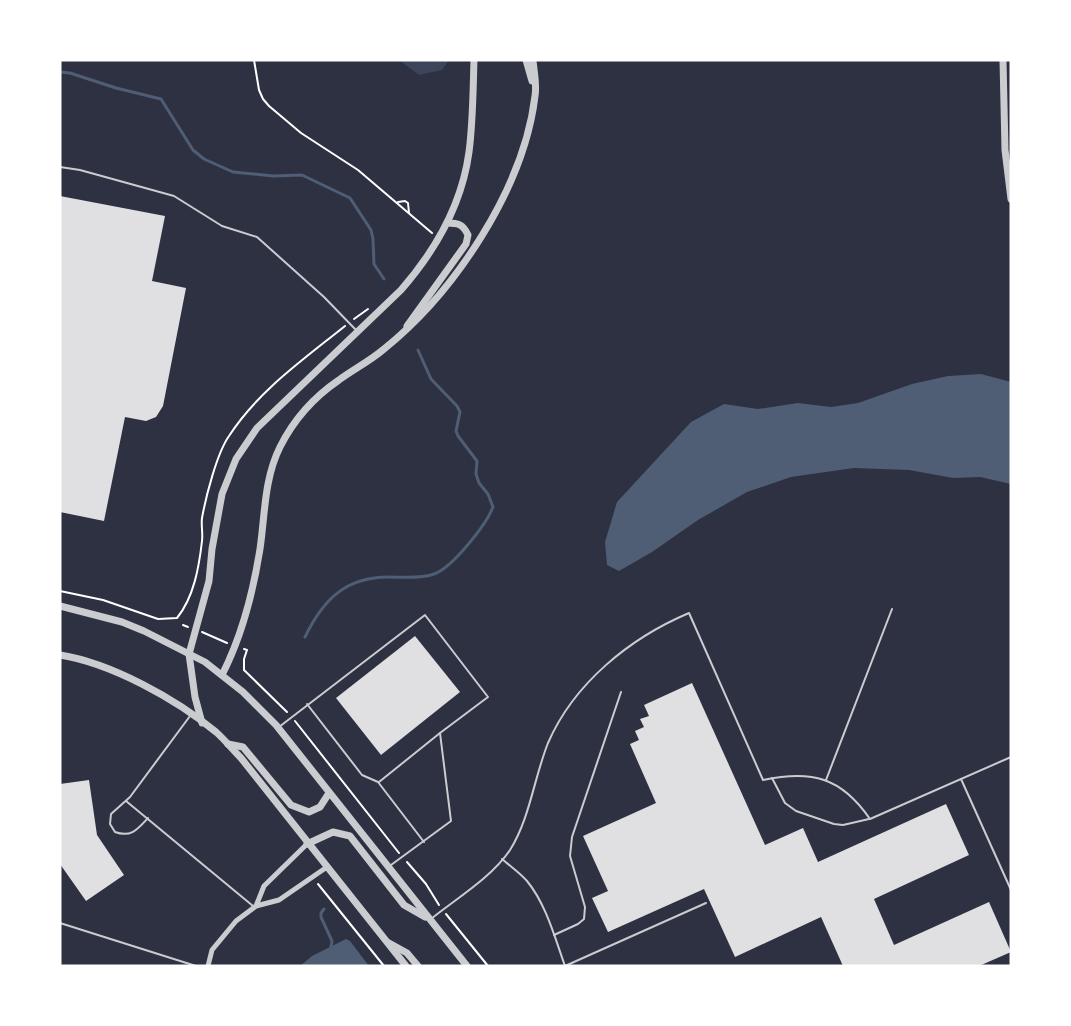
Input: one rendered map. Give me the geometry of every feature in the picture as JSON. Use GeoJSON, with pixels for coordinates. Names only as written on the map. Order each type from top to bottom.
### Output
{"type":"FeatureCollection","features":[{"type":"Feature","properties":{"kind":"street"},"geometry":{"type":"LineString","coordinates":[[202,723],[195,697],[189,654],[210,581],[219,508],[227,478],[236,459],[257,428],[358,333],[413,277],[438,239],[447,223],[463,181],[469,153],[474,60]]}},
{"type":"Feature","properties":{"kind":"street"},"geometry":{"type":"LineString","coordinates":[[526,60],[536,95]]}},
{"type":"Feature","properties":{"kind":"street"},"geometry":{"type":"LineString","coordinates":[[222,675],[239,638],[248,607],[260,548],[267,487],[280,447],[290,429],[313,400],[401,336],[434,303],[463,265],[498,206],[520,161],[536,95],[533,60]]}},
{"type":"Feature","properties":{"kind":"street"},"geometry":{"type":"LineString","coordinates":[[1003,60],[1011,198]]}},
{"type":"Feature","properties":{"kind":"street"},"geometry":{"type":"LineString","coordinates":[[401,336],[422,303],[452,266],[466,244],[468,235],[462,226],[457,223],[447,223]]}},
{"type":"Feature","properties":{"kind":"street"},"geometry":{"type":"LineString","coordinates":[[60,606],[122,622],[144,631],[205,662],[243,692],[278,728],[467,966]]}},
{"type":"Feature","properties":{"kind":"street"},"geometry":{"type":"LineString","coordinates":[[60,655],[77,658],[131,678],[216,732],[268,792],[406,966]]}},
{"type":"Feature","properties":{"kind":"street"},"geometry":{"type":"LineString","coordinates":[[228,744],[243,747],[291,805],[309,812],[320,807],[329,793]]}},
{"type":"Feature","properties":{"kind":"street"},"geometry":{"type":"LineString","coordinates":[[255,906],[264,886],[307,844],[333,832],[350,836],[405,905],[430,920]]}},
{"type":"Feature","properties":{"kind":"street"},"geometry":{"type":"LineString","coordinates":[[208,966],[212,950],[236,921],[255,906],[279,900],[327,867]]}},
{"type":"Feature","properties":{"kind":"street"},"geometry":{"type":"LineString","coordinates":[[384,940],[407,953],[418,966]]}},
{"type":"Feature","properties":{"kind":"lane"},"geometry":{"type":"LineString","coordinates":[[60,167],[80,170],[174,196],[222,226],[257,237],[324,297],[358,333]]}},
{"type":"Feature","properties":{"kind":"lane"},"geometry":{"type":"LineString","coordinates":[[826,781],[892,609]]}},
{"type":"Feature","properties":{"kind":"lane"},"geometry":{"type":"LineString","coordinates":[[430,920],[496,867],[516,838],[549,742],[568,708],[584,688],[610,661],[637,640],[666,622],[688,613],[763,780],[798,775],[826,781],[842,788],[857,800],[870,819]]}},
{"type":"Feature","properties":{"kind":"lane"},"geometry":{"type":"LineString","coordinates":[[278,728],[424,615],[488,697],[378,782]]}},
{"type":"Feature","properties":{"kind":"lane"},"geometry":{"type":"LineString","coordinates":[[554,935],[584,919],[585,907],[570,856],[572,837],[621,692]]}},
{"type":"Feature","properties":{"kind":"lane"},"geometry":{"type":"LineString","coordinates":[[307,704],[362,775],[378,782],[424,842]]}},
{"type":"Feature","properties":{"kind":"lane"},"geometry":{"type":"LineString","coordinates":[[148,818],[128,835],[116,832],[110,824],[111,814],[126,801],[191,715]]}},
{"type":"Feature","properties":{"kind":"lane"},"geometry":{"type":"LineString","coordinates":[[389,867],[451,821],[440,733]]}},
{"type":"Feature","properties":{"kind":"lane"},"geometry":{"type":"LineString","coordinates":[[772,778],[785,803],[796,811],[843,825],[870,819],[1011,757]]}},
{"type":"Feature","properties":{"kind":"lane"},"geometry":{"type":"LineString","coordinates":[[961,779],[1011,890]]}},
{"type":"Feature","properties":{"kind":"lane"},"geometry":{"type":"LineString","coordinates":[[126,801],[255,906]]}},
{"type":"Feature","properties":{"kind":"lane"},"geometry":{"type":"LineString","coordinates":[[502,859],[526,881],[539,902],[565,966],[706,903]]}},
{"type":"Feature","properties":{"kind":"lane"},"geometry":{"type":"LineString","coordinates":[[60,923],[196,966]]}},
{"type":"Feature","properties":{"kind":"path"},"geometry":{"type":"LineString","coordinates":[[254,60],[262,99],[301,133],[358,170],[438,239]]}},
{"type":"Feature","properties":{"kind":"path"},"geometry":{"type":"LineString","coordinates":[[396,202],[408,203],[409,213]]}},
{"type":"Feature","properties":{"kind":"path"},"geometry":{"type":"LineString","coordinates":[[207,634],[227,643]]}},
{"type":"Feature","properties":{"kind":"path"},"geometry":{"type":"LineString","coordinates":[[247,650],[243,659],[244,670],[291,717],[426,884],[488,966]]}},
{"type":"Feature","properties":{"kind":"path"},"geometry":{"type":"LineString","coordinates":[[313,877],[384,966]]}},
{"type":"Feature","properties":{"kind":"shaded area"},"geometry":{"type":"Polygon","coordinates":[[[399,60],[449,60],[442,70],[419,75],[399,60]]]}},
{"type":"Feature","properties":{"kind":"shaded area"},"geometry":{"type":"Polygon","coordinates":[[[981,374],[1011,382],[1011,484],[980,477],[953,478],[909,470],[854,468],[791,477],[747,492],[698,520],[652,552],[619,571],[607,565],[605,542],[617,502],[691,422],[724,404],[758,409],[798,403],[831,407],[858,403],[912,384],[948,376],[981,374]]]}},
{"type":"Feature","properties":{"kind":"shaded area"},"geometry":{"type":"Polygon","coordinates":[[[346,939],[369,966],[300,966],[312,956],[346,939]]]}},
{"type":"Feature","properties":{"kind":"building"},"geometry":{"type":"Polygon","coordinates":[[[60,196],[165,216],[152,281],[186,288],[163,406],[156,417],[146,421],[125,417],[104,521],[60,512],[60,196]]]}},
{"type":"Feature","properties":{"kind":"building"},"geometry":{"type":"Polygon","coordinates":[[[415,636],[460,692],[381,755],[336,698],[415,636]]]}},
{"type":"Feature","properties":{"kind":"building"},"geometry":{"type":"Polygon","coordinates":[[[692,683],[765,845],[803,828],[818,862],[946,804],[969,855],[874,899],[894,945],[989,902],[1011,952],[979,966],[843,966],[821,917],[735,957],[704,889],[608,932],[592,898],[608,891],[583,836],[656,803],[630,744],[639,740],[635,731],[644,727],[640,719],[649,716],[644,705],[692,683]]]}},
{"type":"Feature","properties":{"kind":"building"},"geometry":{"type":"Polygon","coordinates":[[[89,780],[97,835],[124,875],[86,901],[60,864],[60,784],[89,780]]]}},
{"type":"Feature","properties":{"kind":"waterway"},"geometry":{"type":"LineString","coordinates":[[60,72],[161,99],[193,150],[204,159],[233,172],[273,176],[302,175],[350,198],[371,230],[374,264],[384,279]]}},
{"type":"Feature","properties":{"kind":"waterway"},"geometry":{"type":"LineString","coordinates":[[305,637],[328,602],[348,586],[373,578],[423,577],[434,574],[450,564],[468,545],[493,507],[488,494],[479,483],[476,474],[477,461],[456,431],[460,412],[431,379],[418,350]]}},
{"type":"Feature","properties":{"kind":"waterway"},"geometry":{"type":"LineString","coordinates":[[324,909],[321,917],[332,941],[331,947]]}}]}
